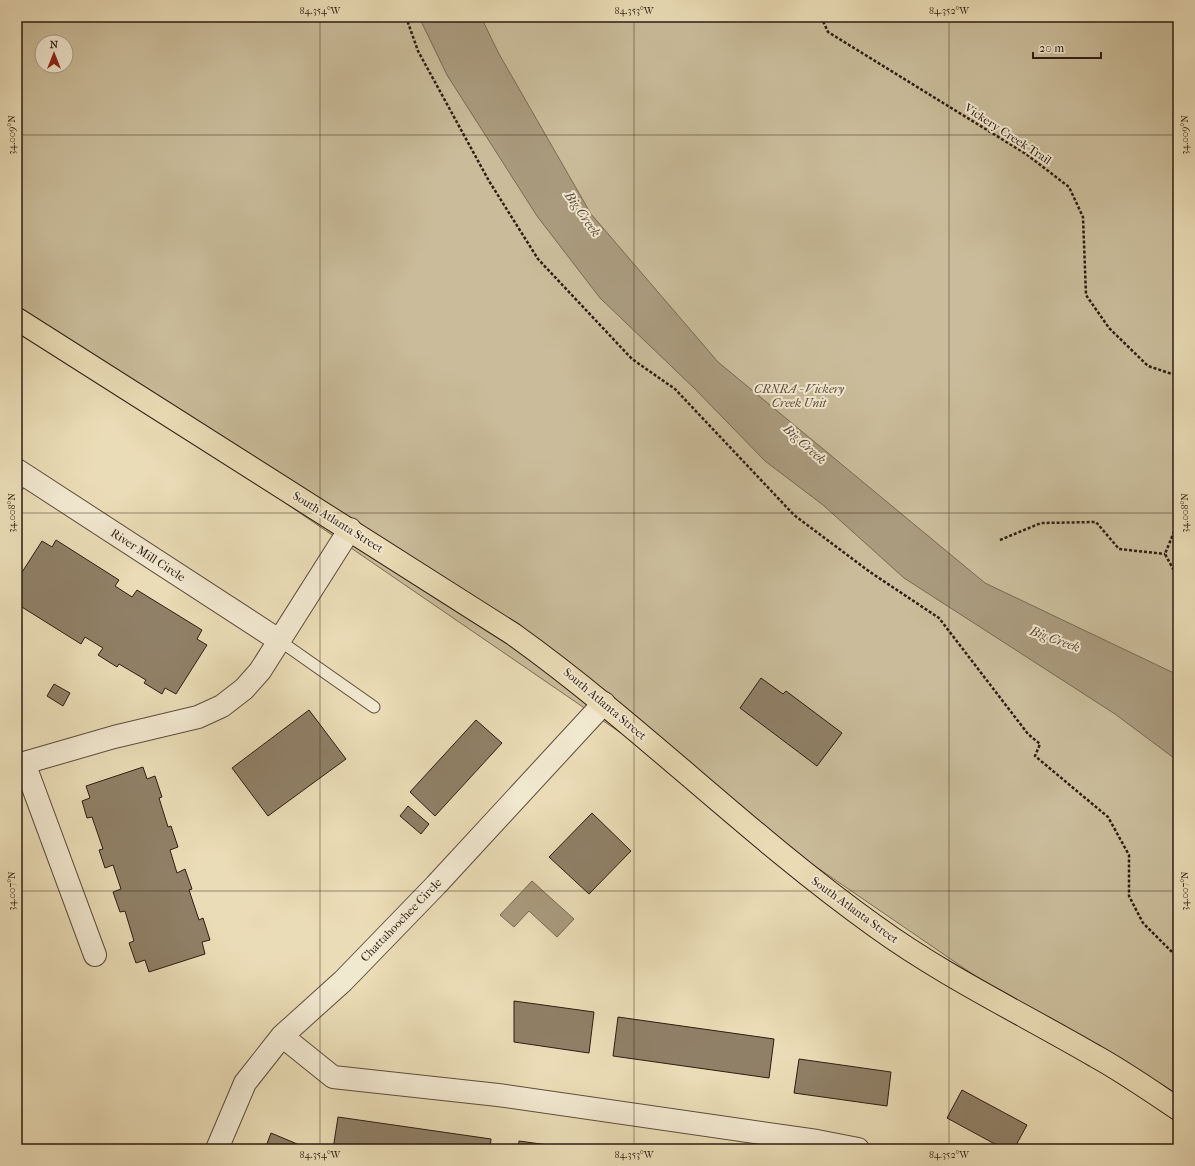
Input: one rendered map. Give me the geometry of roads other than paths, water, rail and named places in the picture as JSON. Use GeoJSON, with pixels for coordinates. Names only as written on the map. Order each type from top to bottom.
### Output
{"type":"FeatureCollection","features":[{"type":"Feature","properties":{"kind":"main road","name":"South Atlanta Street"},"geometry":{"type":"LineString","coordinates":[[17,319],[350,529],[513,634],[560,667],[604,702],[790,862],[877,927],[964,982],[1095,1056],[1178,1109]]}},
{"type":"Feature","properties":{"kind":"street","name":"River Mill Circle"},"geometry":{"type":"LineString","coordinates":[[19,478],[280,641]]}},
{"type":"Feature","properties":{"kind":"street"},"geometry":{"type":"LineString","coordinates":[[95,955],[21,764],[114,737],[198,716],[222,706],[244,689],[260,671],[350,529]]}},
{"type":"Feature","properties":{"kind":"street","name":"Chattahoochee Circle"},"geometry":{"type":"LineString","coordinates":[[217,1149],[245,1083],[282,1036],[343,981],[436,885],[604,702]]}},
{"type":"Feature","properties":{"kind":"street"},"geometry":{"type":"LineString","coordinates":[[282,1036],[333,1077],[498,1095],[858,1149]]}},
{"type":"Feature","properties":{"kind":"lane"},"geometry":{"type":"LineString","coordinates":[[280,641],[374,707]]}},
{"type":"Feature","properties":{"kind":"water","name":"Big Creek"},"geometry":{"type":"Polygon","coordinates":[[[419,17],[481,17],[499,54],[591,214],[718,362],[985,583],[1178,675],[1178,761],[1115,714],[904,578],[823,505],[765,461],[694,388],[600,298],[537,216],[447,75],[419,17]]]}},
{"type":"Feature","properties":{"kind":"water"},"geometry":{"type":"Polygon","coordinates":[[[532,881],[574,919],[557,937],[529,911],[514,927],[500,915],[532,881]]]}},
{"type":"Feature","properties":{"kind":"park label","name":"CRNRA - Vickery Creek Unit"},"geometry":{"type":"Point","coordinates":[799,396]}}]}
